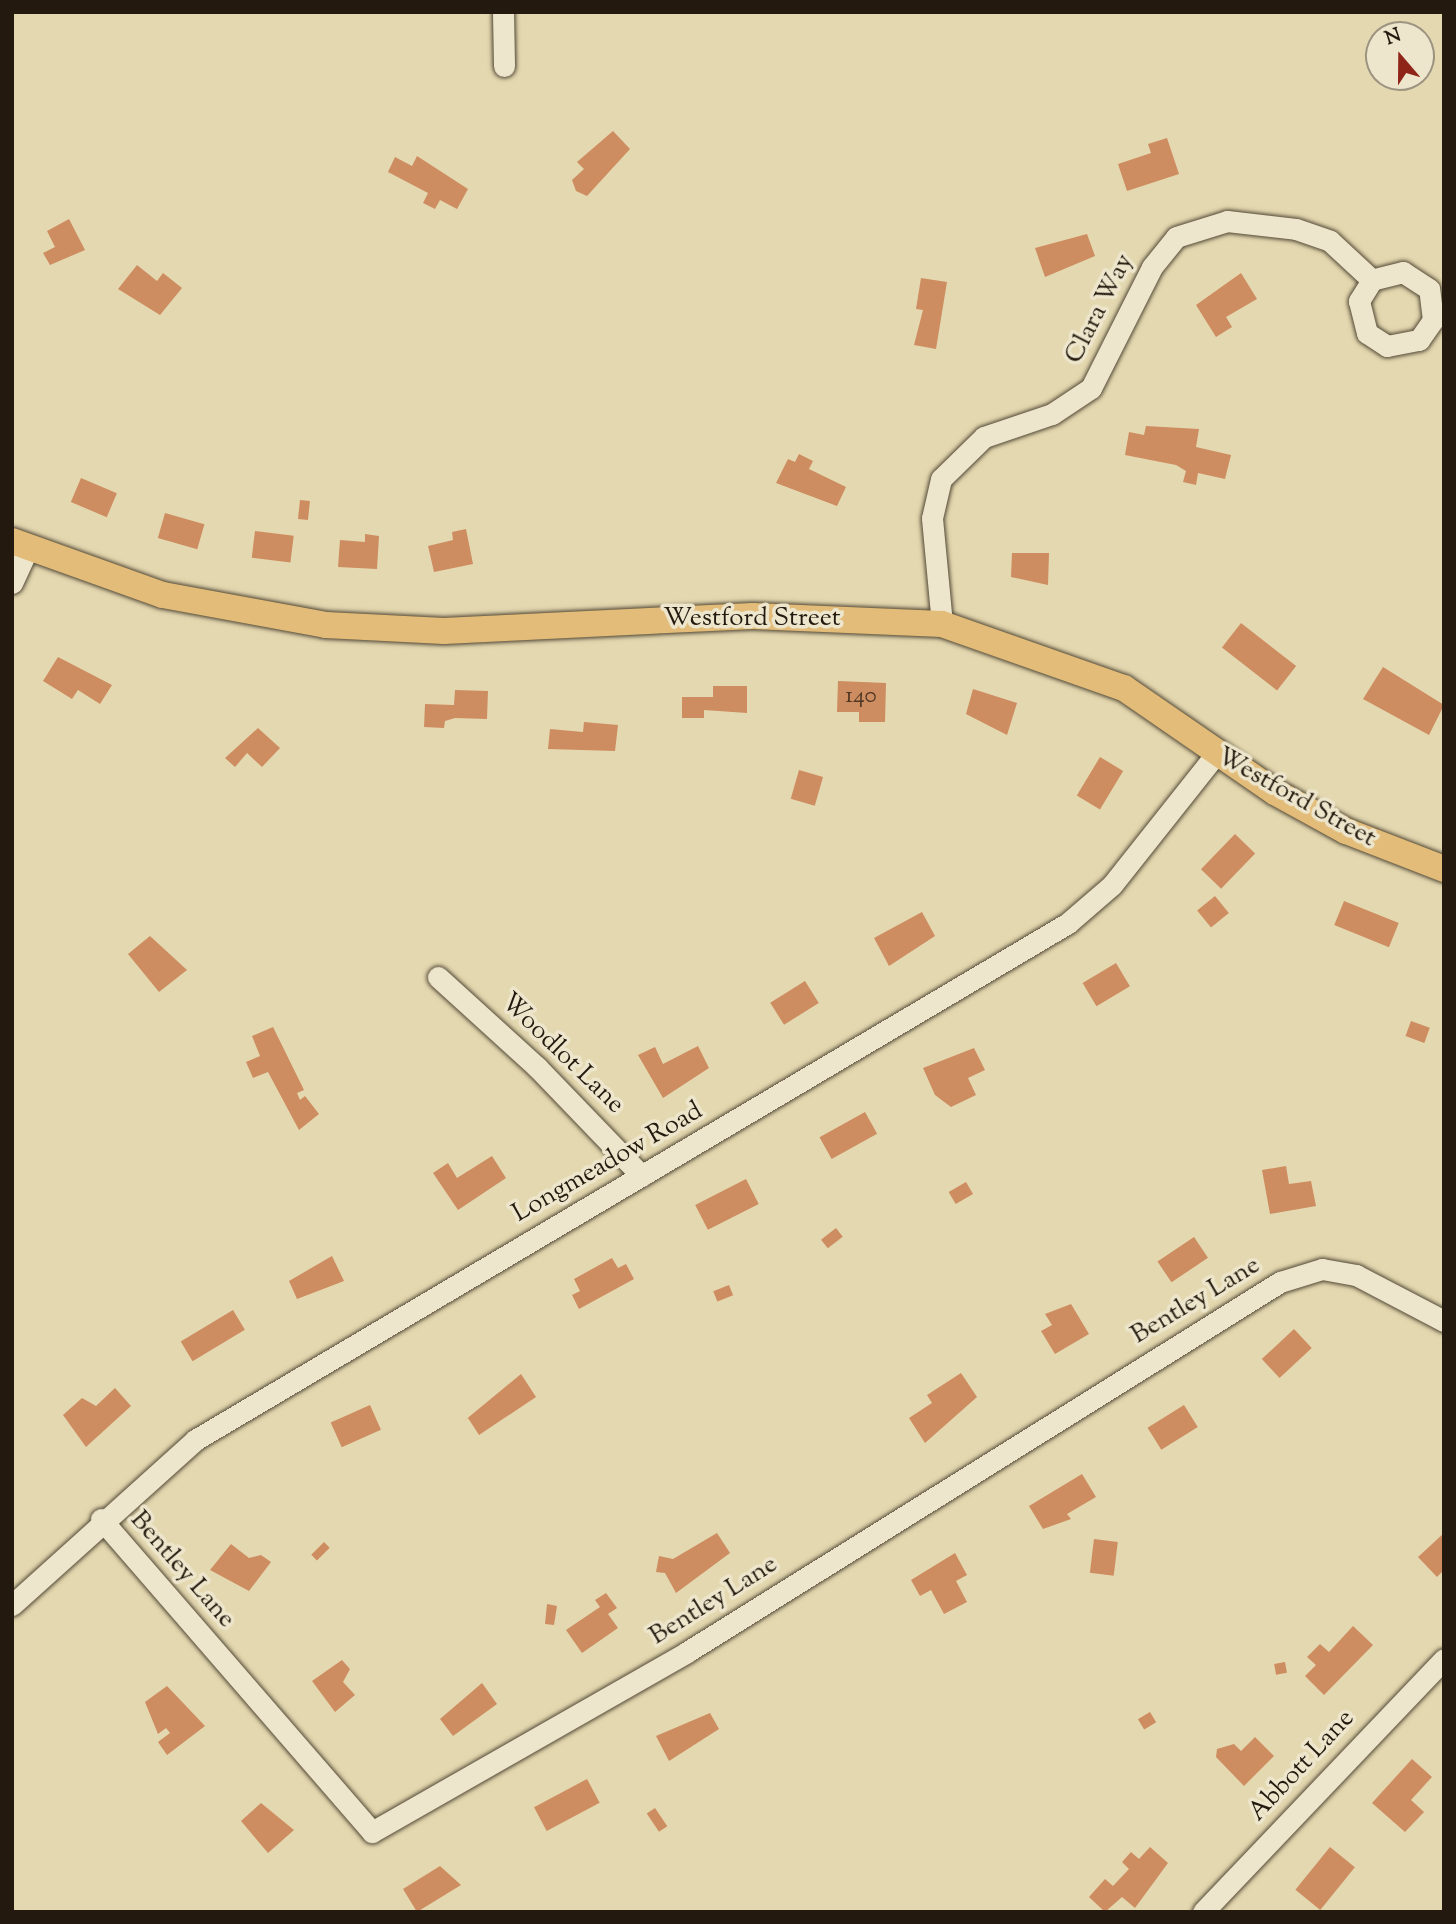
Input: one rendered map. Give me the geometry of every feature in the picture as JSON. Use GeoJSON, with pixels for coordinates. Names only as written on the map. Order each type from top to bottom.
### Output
{"type":"FeatureCollection","features":[{"type":"Feature","properties":{"kind":"main road","name":"Westford Street"},"geometry":{"type":"LineString","coordinates":[[21,543],[163,595],[326,625],[444,631],[753,616],[942,624],[1124,688],[1215,755],[1346,831],[1444,869]]}},
{"type":"Feature","properties":{"kind":"street"},"geometry":{"type":"LineString","coordinates":[[503,12],[504,66]]}},
{"type":"Feature","properties":{"kind":"street","name":"Clara Way"},"geometry":{"type":"LineString","coordinates":[[942,624],[932,518],[941,479],[984,437],[1060,410],[1091,388],[1152,267],[1176,237],[1227,221],[1296,229],[1340,247],[1372,280]]}},
{"type":"Feature","properties":{"kind":"street"},"geometry":{"type":"LineString","coordinates":[[12,583],[21,543]]}},
{"type":"Feature","properties":{"kind":"street","name":"Longmeadow Road"},"geometry":{"type":"LineString","coordinates":[[12,1605],[101,1519],[195,1440],[260,1399],[1068,923],[1112,885],[1215,755]]}},
{"type":"Feature","properties":{"kind":"street","name":"Woodlot Lane"},"geometry":{"type":"LineString","coordinates":[[438,977],[537,1067],[642,1176]]}},
{"type":"Feature","properties":{"kind":"street","name":"Bentley Lane"},"geometry":{"type":"LineString","coordinates":[[101,1519],[372,1832],[687,1652],[1280,1282],[1322,1269],[1356,1275],[1444,1321]]}},
{"type":"Feature","properties":{"kind":"street","name":"Abbott Lane"},"geometry":{"type":"LineString","coordinates":[[1203,1912],[1444,1659]]}},
{"type":"Feature","properties":{"kind":"building"},"geometry":{"type":"Polygon","coordinates":[[[613,131],[630,149],[587,196],[576,191],[572,180],[584,169],[577,162],[613,131]]]}},
{"type":"Feature","properties":{"kind":"building"},"geometry":{"type":"Polygon","coordinates":[[[1167,138],[1179,174],[1127,191],[1118,164],[1151,153],[1148,144],[1167,138]]]}},
{"type":"Feature","properties":{"kind":"building"},"geometry":{"type":"Polygon","coordinates":[[[417,156],[468,189],[457,209],[440,200],[435,209],[423,203],[428,193],[388,172],[395,157],[412,166],[417,156]]]}},
{"type":"Feature","properties":{"kind":"building"},"geometry":{"type":"Polygon","coordinates":[[[69,219],[85,250],[50,265],[43,253],[55,247],[47,231],[69,219]]]}},
{"type":"Feature","properties":{"kind":"building"},"geometry":{"type":"Polygon","coordinates":[[[1087,234],[1095,256],[1045,277],[1035,248],[1087,234]]]}},
{"type":"Feature","properties":{"kind":"building"},"geometry":{"type":"Polygon","coordinates":[[[137,265],[157,281],[163,273],[182,288],[160,315],[118,289],[137,265]]]}},
{"type":"Feature","properties":{"kind":"building"},"geometry":{"type":"Polygon","coordinates":[[[1241,273],[1257,299],[1226,317],[1232,327],[1216,337],[1196,305],[1241,273]]]}},
{"type":"Feature","properties":{"kind":"building"},"geometry":{"type":"Polygon","coordinates":[[[921,278],[947,282],[936,349],[914,345],[923,310],[916,309],[921,278]]]}},
{"type":"Feature","properties":{"kind":"building"},"geometry":{"type":"Polygon","coordinates":[[[1146,426],[1199,429],[1196,447],[1231,455],[1225,479],[1198,473],[1196,485],[1183,482],[1186,471],[1176,465],[1125,455],[1129,432],[1144,435],[1146,426]]]}},
{"type":"Feature","properties":{"kind":"building"},"geometry":{"type":"Polygon","coordinates":[[[799,454],[813,461],[809,469],[846,487],[837,506],[776,483],[788,459],[795,462],[799,454]]]}},
{"type":"Feature","properties":{"kind":"building"},"geometry":{"type":"Polygon","coordinates":[[[81,478],[117,493],[107,517],[71,502],[81,478]]]}},
{"type":"Feature","properties":{"kind":"building"},"geometry":{"type":"Polygon","coordinates":[[[300,500],[310,501],[308,520],[298,519],[300,500]]]}},
{"type":"Feature","properties":{"kind":"building"},"geometry":{"type":"Polygon","coordinates":[[[165,513],[204,524],[197,549],[158,538],[165,513]]]}},
{"type":"Feature","properties":{"kind":"building"},"geometry":{"type":"Polygon","coordinates":[[[466,529],[473,564],[434,572],[428,546],[453,540],[452,532],[466,529]]]}},
{"type":"Feature","properties":{"kind":"building"},"geometry":{"type":"Polygon","coordinates":[[[255,531],[294,536],[290,563],[252,558],[255,531]]]}},
{"type":"Feature","properties":{"kind":"building"},"geometry":{"type":"Polygon","coordinates":[[[365,534],[379,536],[377,569],[338,567],[340,540],[365,542],[365,534]]]}},
{"type":"Feature","properties":{"kind":"building"},"geometry":{"type":"Polygon","coordinates":[[[1012,553],[1049,553],[1048,585],[1011,577],[1012,553]]]}},
{"type":"Feature","properties":{"kind":"building"},"geometry":{"type":"Polygon","coordinates":[[[1241,623],[1296,666],[1277,691],[1222,647],[1241,623]]]}},
{"type":"Feature","properties":{"kind":"building"},"geometry":{"type":"Polygon","coordinates":[[[58,657],[112,685],[100,704],[78,690],[72,699],[43,681],[58,657]]]}},
{"type":"Feature","properties":{"kind":"building"},"geometry":{"type":"Polygon","coordinates":[[[1383,667],[1444,705],[1429,735],[1363,699],[1383,667]]]}},
{"type":"Feature","properties":{"kind":"building"},"geometry":{"type":"Polygon","coordinates":[[[838,681],[886,683],[885,722],[859,722],[859,712],[837,712],[838,681]]]}},
{"type":"Feature","properties":{"kind":"building"},"geometry":{"type":"Polygon","coordinates":[[[713,686],[747,686],[747,713],[704,710],[704,718],[682,718],[682,697],[713,697],[713,686]]]}},
{"type":"Feature","properties":{"kind":"building"},"geometry":{"type":"Polygon","coordinates":[[[973,689],[1017,703],[1007,735],[966,714],[973,689]]]}},
{"type":"Feature","properties":{"kind":"building"},"geometry":{"type":"Polygon","coordinates":[[[455,690],[488,691],[487,719],[455,718],[445,721],[444,728],[424,727],[425,704],[454,705],[455,690]]]}},
{"type":"Feature","properties":{"kind":"building"},"geometry":{"type":"Polygon","coordinates":[[[584,722],[618,725],[615,751],[548,749],[550,729],[583,732],[584,722]]]}},
{"type":"Feature","properties":{"kind":"building"},"geometry":{"type":"Polygon","coordinates":[[[258,728],[280,748],[262,767],[247,753],[235,767],[225,758],[258,728]]]}},
{"type":"Feature","properties":{"kind":"building"},"geometry":{"type":"Polygon","coordinates":[[[1100,757],[1123,771],[1100,809],[1077,796],[1100,757]]]}},
{"type":"Feature","properties":{"kind":"building"},"geometry":{"type":"Polygon","coordinates":[[[799,770],[823,777],[815,806],[791,799],[799,770]]]}},
{"type":"Feature","properties":{"kind":"building"},"geometry":{"type":"Polygon","coordinates":[[[1235,834],[1255,853],[1221,889],[1201,869],[1235,834]]]}},
{"type":"Feature","properties":{"kind":"building"},"geometry":{"type":"Polygon","coordinates":[[[1215,896],[1229,913],[1211,928],[1197,910],[1215,896]]]}},
{"type":"Feature","properties":{"kind":"building"},"geometry":{"type":"Polygon","coordinates":[[[1344,901],[1399,923],[1389,947],[1334,925],[1344,901]]]}},
{"type":"Feature","properties":{"kind":"building"},"geometry":{"type":"Polygon","coordinates":[[[922,912],[935,936],[889,966],[874,938],[922,912]]]}},
{"type":"Feature","properties":{"kind":"building"},"geometry":{"type":"Polygon","coordinates":[[[150,936],[187,970],[159,992],[128,954],[150,936]]]}},
{"type":"Feature","properties":{"kind":"building"},"geometry":{"type":"Polygon","coordinates":[[[1116,963],[1130,986],[1096,1006],[1083,983],[1116,963]]]}},
{"type":"Feature","properties":{"kind":"building"},"geometry":{"type":"Polygon","coordinates":[[[805,981],[819,1003],[784,1025],[770,1003],[805,981]]]}},
{"type":"Feature","properties":{"kind":"building"},"geometry":{"type":"Polygon","coordinates":[[[1411,1021],[1430,1028],[1424,1043],[1406,1036],[1411,1021]]]}},
{"type":"Feature","properties":{"kind":"building"},"geometry":{"type":"Polygon","coordinates":[[[273,1027],[304,1090],[297,1093],[300,1100],[305,1096],[319,1114],[299,1130],[268,1072],[253,1078],[246,1062],[260,1056],[252,1036],[273,1027]]]}},
{"type":"Feature","properties":{"kind":"building"},"geometry":{"type":"Polygon","coordinates":[[[698,1046],[709,1068],[663,1098],[638,1055],[655,1047],[663,1064],[698,1046]]]}},
{"type":"Feature","properties":{"kind":"building"},"geometry":{"type":"Polygon","coordinates":[[[974,1048],[985,1070],[968,1078],[976,1095],[951,1107],[935,1095],[923,1068],[974,1048]]]}},
{"type":"Feature","properties":{"kind":"building"},"geometry":{"type":"Polygon","coordinates":[[[865,1112],[877,1134],[832,1159],[820,1137],[865,1112]]]}},
{"type":"Feature","properties":{"kind":"building"},"geometry":{"type":"Polygon","coordinates":[[[492,1156],[506,1178],[458,1210],[433,1173],[448,1163],[457,1178],[492,1156]]]}},
{"type":"Feature","properties":{"kind":"building"},"geometry":{"type":"Polygon","coordinates":[[[1286,1166],[1289,1184],[1311,1181],[1316,1206],[1270,1214],[1262,1170],[1286,1166]]]}},
{"type":"Feature","properties":{"kind":"building"},"geometry":{"type":"Polygon","coordinates":[[[746,1179],[759,1204],[708,1230],[695,1205],[746,1179]]]}},
{"type":"Feature","properties":{"kind":"building"},"geometry":{"type":"Polygon","coordinates":[[[966,1182],[973,1194],[956,1204],[949,1192],[966,1182]]]}},
{"type":"Feature","properties":{"kind":"building"},"geometry":{"type":"Polygon","coordinates":[[[836,1228],[843,1237],[828,1248],[821,1240],[836,1228]]]}},
{"type":"Feature","properties":{"kind":"building"},"geometry":{"type":"Polygon","coordinates":[[[1194,1237],[1208,1258],[1172,1282],[1158,1262],[1194,1237]]]}},
{"type":"Feature","properties":{"kind":"building"},"geometry":{"type":"Polygon","coordinates":[[[332,1256],[344,1281],[297,1299],[289,1281],[332,1256]]]}},
{"type":"Feature","properties":{"kind":"building"},"geometry":{"type":"Polygon","coordinates":[[[612,1258],[618,1268],[626,1264],[634,1279],[579,1309],[572,1295],[580,1291],[574,1279],[612,1258]]]}},
{"type":"Feature","properties":{"kind":"building"},"geometry":{"type":"Polygon","coordinates":[[[729,1285],[733,1295],[717,1302],[713,1291],[729,1285]]]}},
{"type":"Feature","properties":{"kind":"building"},"geometry":{"type":"Polygon","coordinates":[[[1071,1304],[1089,1334],[1055,1354],[1041,1331],[1052,1325],[1045,1314],[1071,1304]]]}},
{"type":"Feature","properties":{"kind":"building"},"geometry":{"type":"Polygon","coordinates":[[[233,1310],[245,1330],[193,1361],[181,1341],[233,1310]]]}},
{"type":"Feature","properties":{"kind":"building"},"geometry":{"type":"Polygon","coordinates":[[[1294,1329],[1312,1348],[1280,1378],[1262,1359],[1294,1329]]]}},
{"type":"Feature","properties":{"kind":"building"},"geometry":{"type":"Polygon","coordinates":[[[961,1373],[977,1397],[925,1443],[909,1418],[932,1403],[927,1395],[961,1373]]]}},
{"type":"Feature","properties":{"kind":"building"},"geometry":{"type":"Polygon","coordinates":[[[521,1374],[536,1397],[479,1435],[468,1418],[464,1421],[521,1374]]]}},
{"type":"Feature","properties":{"kind":"building"},"geometry":{"type":"Polygon","coordinates":[[[115,1388],[131,1406],[86,1447],[63,1415],[82,1398],[96,1406],[115,1388]]]}},
{"type":"Feature","properties":{"kind":"building"},"geometry":{"type":"Polygon","coordinates":[[[370,1405],[381,1430],[342,1447],[331,1422],[370,1405]]]}},
{"type":"Feature","properties":{"kind":"building"},"geometry":{"type":"Polygon","coordinates":[[[1184,1405],[1198,1427],[1161,1450],[1148,1428],[1184,1405]]]}},
{"type":"Feature","properties":{"kind":"building"},"geometry":{"type":"Polygon","coordinates":[[[1082,1474],[1096,1497],[1067,1514],[1071,1519],[1043,1529],[1029,1506],[1082,1474]]]}},
{"type":"Feature","properties":{"kind":"building"},"geometry":{"type":"Polygon","coordinates":[[[717,1533],[730,1553],[676,1593],[665,1573],[656,1572],[659,1556],[673,1559],[717,1533]]]}},
{"type":"Feature","properties":{"kind":"building"},"geometry":{"type":"Polygon","coordinates":[[[1444,1533],[1444,1570],[1437,1577],[1418,1557],[1444,1533]]]}},
{"type":"Feature","properties":{"kind":"building"},"geometry":{"type":"Polygon","coordinates":[[[1094,1539],[1118,1542],[1114,1576],[1090,1573],[1094,1539]]]}},
{"type":"Feature","properties":{"kind":"building"},"geometry":{"type":"Polygon","coordinates":[[[324,1542],[330,1548],[317,1560],[311,1555],[324,1542]]]}},
{"type":"Feature","properties":{"kind":"building"},"geometry":{"type":"Polygon","coordinates":[[[231,1544],[249,1558],[261,1555],[271,1562],[249,1591],[210,1570],[231,1544]]]}},
{"type":"Feature","properties":{"kind":"building"},"geometry":{"type":"Polygon","coordinates":[[[955,1553],[967,1575],[956,1581],[967,1602],[944,1614],[931,1590],[920,1596],[911,1580],[955,1553]]]}},
{"type":"Feature","properties":{"kind":"building"},"geometry":{"type":"Polygon","coordinates":[[[606,1593],[617,1608],[608,1614],[618,1628],[582,1653],[566,1630],[600,1607],[595,1600],[606,1593]]]}},
{"type":"Feature","properties":{"kind":"building"},"geometry":{"type":"Polygon","coordinates":[[[547,1604],[557,1606],[554,1625],[545,1624],[547,1604]]]}},
{"type":"Feature","properties":{"kind":"building"},"geometry":{"type":"Polygon","coordinates":[[[1353,1626],[1373,1645],[1324,1695],[1305,1676],[1316,1665],[1307,1657],[1320,1644],[1329,1652],[1353,1626]]]}},
{"type":"Feature","properties":{"kind":"building"},"geometry":{"type":"Polygon","coordinates":[[[342,1660],[350,1669],[343,1682],[355,1695],[335,1712],[312,1681],[342,1660]]]}},
{"type":"Feature","properties":{"kind":"building"},"geometry":{"type":"Polygon","coordinates":[[[1285,1662],[1287,1673],[1276,1675],[1274,1664],[1285,1662]]]}},
{"type":"Feature","properties":{"kind":"building"},"geometry":{"type":"Polygon","coordinates":[[[482,1683],[497,1704],[453,1736],[440,1719],[482,1683]]]}},
{"type":"Feature","properties":{"kind":"building"},"geometry":{"type":"Polygon","coordinates":[[[167,1686],[205,1726],[167,1755],[158,1742],[170,1733],[166,1728],[158,1734],[145,1702],[167,1686]]]}},
{"type":"Feature","properties":{"kind":"building"},"geometry":{"type":"Polygon","coordinates":[[[1150,1712],[1156,1722],[1144,1729],[1138,1719],[1150,1712]]]}},
{"type":"Feature","properties":{"kind":"building"},"geometry":{"type":"Polygon","coordinates":[[[710,1713],[719,1729],[669,1761],[656,1736],[710,1713]]]}},
{"type":"Feature","properties":{"kind":"building"},"geometry":{"type":"Polygon","coordinates":[[[1255,1737],[1274,1756],[1244,1786],[1216,1757],[1217,1749],[1234,1744],[1241,1751],[1255,1737]]]}},
{"type":"Feature","properties":{"kind":"building"},"geometry":{"type":"Polygon","coordinates":[[[1412,1759],[1432,1777],[1411,1800],[1424,1812],[1405,1832],[1372,1803],[1412,1759]]]}},
{"type":"Feature","properties":{"kind":"building"},"geometry":{"type":"Polygon","coordinates":[[[587,1779],[600,1803],[547,1831],[534,1807],[587,1779]]]}},
{"type":"Feature","properties":{"kind":"building"},"geometry":{"type":"Polygon","coordinates":[[[261,1803],[294,1830],[268,1853],[241,1821],[261,1803]]]}},
{"type":"Feature","properties":{"kind":"building"},"geometry":{"type":"Polygon","coordinates":[[[655,1808],[667,1826],[659,1832],[647,1814],[655,1808]]]}},
{"type":"Feature","properties":{"kind":"building"},"geometry":{"type":"Polygon","coordinates":[[[1150,1847],[1168,1863],[1135,1908],[1122,1897],[1105,1912],[1089,1897],[1105,1879],[1113,1886],[1129,1869],[1122,1862],[1131,1852],[1139,1859],[1150,1847]]]}},
{"type":"Feature","properties":{"kind":"building"},"geometry":{"type":"Polygon","coordinates":[[[1330,1847],[1355,1867],[1320,1910],[1295,1890],[1330,1847]]]}},
{"type":"Feature","properties":{"kind":"building"},"geometry":{"type":"Polygon","coordinates":[[[440,1866],[461,1885],[417,1912],[403,1889],[440,1866]]]}}]}
